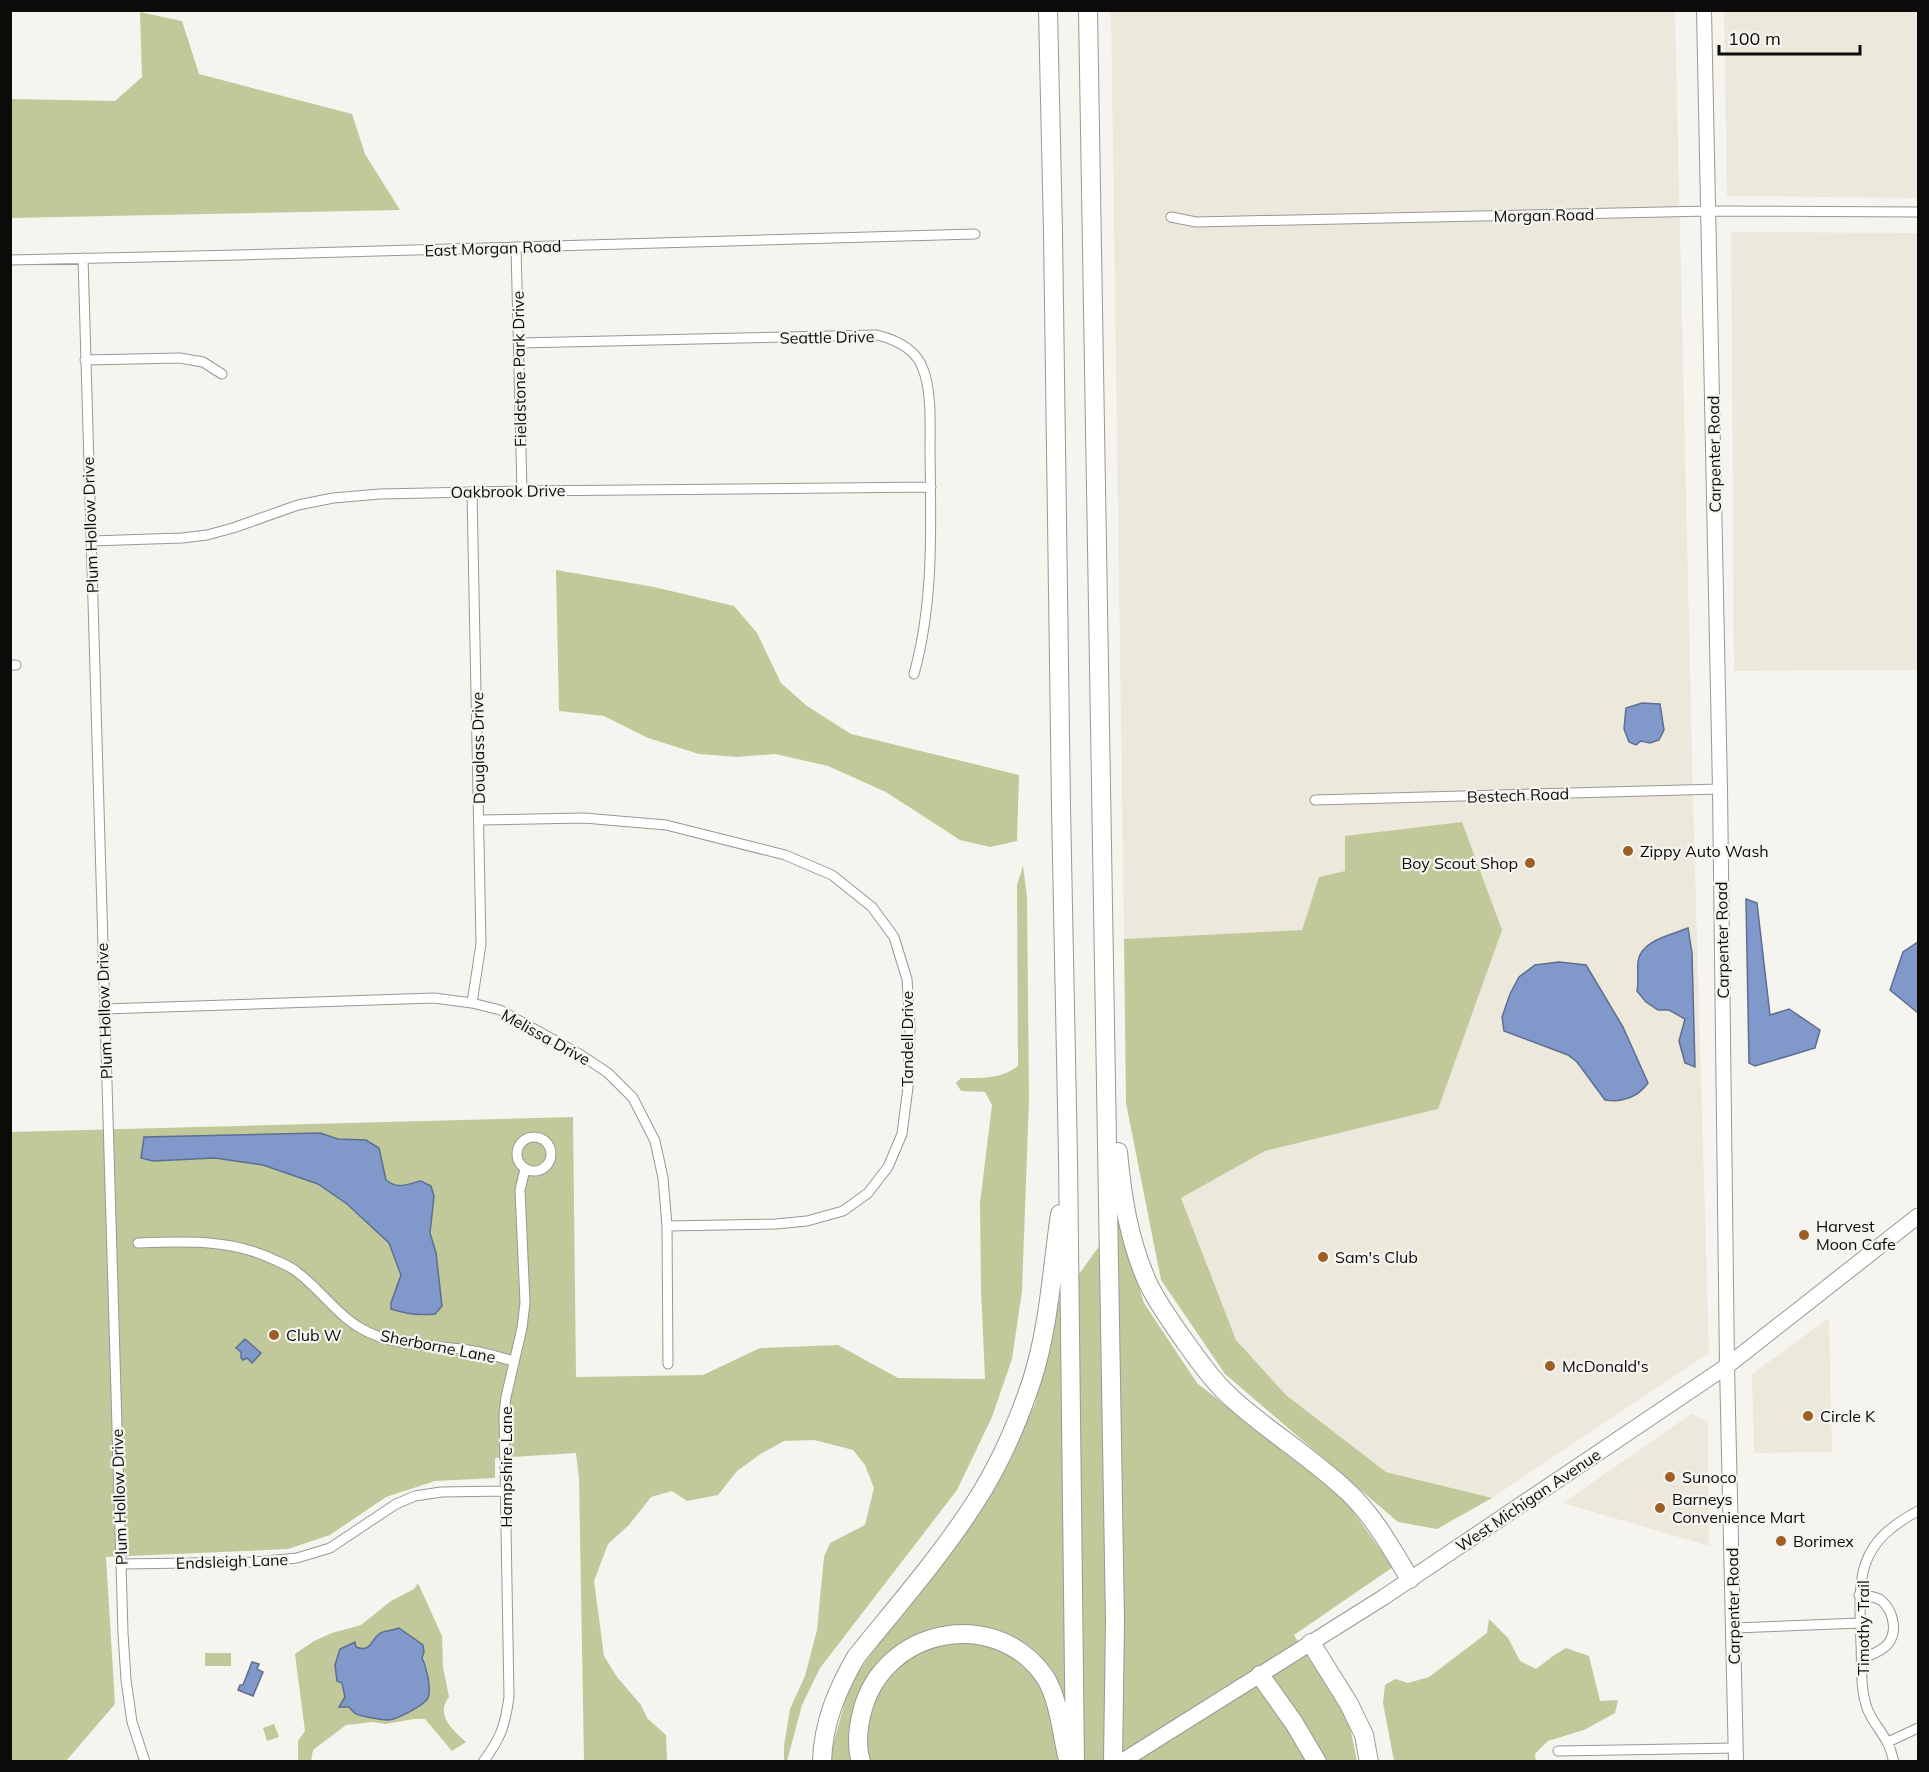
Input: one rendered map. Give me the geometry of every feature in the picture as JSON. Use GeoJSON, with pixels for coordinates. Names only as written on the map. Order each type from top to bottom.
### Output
{"type":"FeatureCollection","features":[{"type":"Feature","properties":{"kind":"highway"},"geometry":{"type":"LineString","coordinates":[[1048,10],[1076,1761]]}},
{"type":"Feature","properties":{"kind":"highway"},"geometry":{"type":"LineString","coordinates":[[1088,10],[1115,1621],[1115,1761]]}},
{"type":"Feature","properties":{"kind":"highway"},"geometry":{"type":"LineString","coordinates":[[1106,1043],[1126,1214],[1134,1246],[1148,1282],[1166,1314],[1206,1372],[1235,1402],[1348,1492],[1376,1524],[1410,1579]]}},
{"type":"Feature","properties":{"kind":"highway"},"geometry":{"type":"LineString","coordinates":[[822,1761],[828,1717],[846,1674],[856,1657],[942,1550],[969,1511],[1010,1437],[1032,1380],[1046,1321],[1068,1158]]}},
{"type":"Feature","properties":{"kind":"highway","name":"West Michigan Avenue"},"geometry":{"type":"LineString","coordinates":[[1115,1761],[1144,1747],[1311,1643],[1727,1366],[1918,1216]]}},
{"type":"Feature","properties":{"kind":"highway"},"geometry":{"type":"LineString","coordinates":[[861,1761],[858,1742],[865,1700],[875,1680],[889,1663],[905,1650],[924,1641],[968,1634],[989,1638],[1010,1646],[1028,1659],[1045,1678],[1058,1711],[1068,1761]]}},
{"type":"Feature","properties":{"kind":"highway"},"geometry":{"type":"LineString","coordinates":[[1311,1643],[1349,1704],[1364,1735],[1370,1761]]}},
{"type":"Feature","properties":{"kind":"highway"},"geometry":{"type":"LineString","coordinates":[[1260,1675],[1294,1723],[1317,1761]]}},
{"type":"Feature","properties":{"kind":"main road","name":"Carpenter Road"},"geometry":{"type":"LineString","coordinates":[[1704,10],[1720,789],[1727,1366],[1736,1755]]}},
{"type":"Feature","properties":{"kind":"street","name":"Morgan Road"},"geometry":{"type":"LineString","coordinates":[[1171,217],[1196,222],[1709,211],[1918,212]]}},
{"type":"Feature","properties":{"kind":"street","name":"East Morgan Road"},"geometry":{"type":"LineString","coordinates":[[10,260],[975,234]]}},
{"type":"Feature","properties":{"kind":"street","name":"Fieldstone Park Drive"},"geometry":{"type":"LineString","coordinates":[[516,247],[522,491]]}},
{"type":"Feature","properties":{"kind":"street","name":"Plum Hollow Drive"},"geometry":{"type":"LineString","coordinates":[[83,258],[123,1633],[132,1722],[145,1761]]}},
{"type":"Feature","properties":{"kind":"street","name":"Seattle Drive"},"geometry":{"type":"LineString","coordinates":[[519,344],[877,335],[891,338],[905,345],[917,357],[924,369],[929,400],[930,578],[921,647],[914,674]]}},
{"type":"Feature","properties":{"kind":"street"},"geometry":{"type":"LineString","coordinates":[[86,360],[180,358],[202,362],[222,374]]}},
{"type":"Feature","properties":{"kind":"street","name":"Oakbrook Drive"},"geometry":{"type":"LineString","coordinates":[[91,541],[207,535],[298,506],[333,498],[380,494],[931,487]]}},
{"type":"Feature","properties":{"kind":"street","name":"Douglass Drive"},"geometry":{"type":"LineString","coordinates":[[472,492],[481,944],[472,1003]]}},
{"type":"Feature","properties":{"kind":"street","name":"Bestech Road"},"geometry":{"type":"LineString","coordinates":[[1316,800],[1720,789]]}},
{"type":"Feature","properties":{"kind":"street","name":"Tandell Drive"},"geometry":{"type":"LineString","coordinates":[[480,820],[584,818],[666,825],[785,855],[832,875],[872,907],[894,937],[907,979],[910,1028],[908,1087],[902,1134],[888,1167],[868,1193],[843,1211],[807,1221],[776,1224],[667,1226]]}},
{"type":"Feature","properties":{"kind":"street","name":"Melissa Drive"},"geometry":{"type":"LineString","coordinates":[[104,1008],[434,998],[472,1003],[500,1010],[581,1055],[608,1073],[633,1098],[656,1141],[663,1178],[667,1226],[668,1364]]}},
{"type":"Feature","properties":{"kind":"street","name":"Hampshire Lane"},"geometry":{"type":"LineString","coordinates":[[483,1761],[496,1744],[506,1721],[509,1697],[504,1414],[525,1303],[520,1190],[525,1169]]}},
{"type":"Feature","properties":{"kind":"street","name":"Sherborne Lane"},"geometry":{"type":"LineString","coordinates":[[138,1243],[192,1241],[224,1244],[261,1253],[296,1271],[362,1329],[392,1339],[474,1351],[514,1361]]}},
{"type":"Feature","properties":{"kind":"street","name":"Endsleigh Lane"},"geometry":{"type":"LineString","coordinates":[[122,1564],[255,1562],[297,1558],[330,1548],[396,1504],[415,1496],[441,1492],[506,1491]]}},
{"type":"Feature","properties":{"kind":"street","name":"Timothy Trail"},"geometry":{"type":"LineString","coordinates":[[1894,1761],[1888,1742],[1874,1724],[1863,1688],[1860,1583],[1867,1559],[1878,1542],[1898,1522],[1918,1511]]}},
{"type":"Feature","properties":{"kind":"street"},"geometry":{"type":"LineString","coordinates":[[1859,1595],[1874,1597],[1882,1601],[1889,1610],[1893,1622],[1893,1634],[1887,1644],[1878,1652],[1862,1659]]}},
{"type":"Feature","properties":{"kind":"street"},"geometry":{"type":"LineString","coordinates":[[1734,1628],[1860,1623]]}},
{"type":"Feature","properties":{"kind":"street"},"geometry":{"type":"LineString","coordinates":[[1888,1742],[1918,1728]]}},
{"type":"Feature","properties":{"kind":"street"},"geometry":{"type":"LineString","coordinates":[[1558,1751],[1736,1755]]}},
{"type":"Feature","properties":{"kind":"shaded area"},"geometry":{"type":"Polygon","coordinates":[[[1111,11],[1675,11],[1693,800],[1709,1353],[1492,1498],[1386,1472],[1286,1395],[1236,1340],[1181,1198],[1265,1151],[1438,1109],[1345,871],[1319,878],[1302,930],[1124,939],[1111,11]]]}},
{"type":"Feature","properties":{"kind":"shaded area"},"geometry":{"type":"Polygon","coordinates":[[[1724,11],[1918,11],[1918,198],[1727,196],[1724,11]]]}},
{"type":"Feature","properties":{"kind":"shaded area"},"geometry":{"type":"Polygon","coordinates":[[[1731,232],[1918,233],[1918,670],[1734,671],[1731,232]]]}},
{"type":"Feature","properties":{"kind":"shaded area"},"geometry":{"type":"Polygon","coordinates":[[[1829,1318],[1832,1452],[1754,1453],[1752,1374],[1829,1318]]]}},
{"type":"Feature","properties":{"kind":"shaded area"},"geometry":{"type":"Polygon","coordinates":[[[1691,1414],[1708,1422],[1709,1546],[1563,1503],[1691,1414]]]}},
{"type":"Feature","properties":{"kind":"green space"},"geometry":{"type":"Polygon","coordinates":[[[140,12],[182,21],[199,74],[352,114],[365,154],[400,210],[11,218],[11,99],[115,101],[142,77],[140,12]]]}},
{"type":"Feature","properties":{"kind":"green space"},"geometry":{"type":"Polygon","coordinates":[[[556,570],[654,587],[734,606],[757,633],[781,683],[807,706],[851,734],[1019,775],[1017,841],[990,847],[960,840],[886,792],[828,766],[775,754],[737,757],[699,754],[648,738],[604,716],[559,711],[556,570]]]}},
{"type":"Feature","properties":{"kind":"green space"},"geometry":{"type":"Polygon","coordinates":[[[1462,822],[1502,930],[1438,1109],[1265,1151],[1181,1198],[1236,1340],[1286,1395],[1386,1472],[1492,1498],[1437,1529],[1398,1522],[1225,1374],[1161,1280],[1126,1103],[1124,939],[1302,930],[1319,877],[1345,871],[1345,836],[1462,822]]]}},
{"type":"Feature","properties":{"kind":"green space"},"geometry":{"type":"Polygon","coordinates":[[[1023,866],[1027,897],[1029,1099],[1022,1291],[1012,1359],[992,1417],[957,1490],[820,1668],[802,1705],[787,1761],[784,1761],[784,1746],[790,1709],[805,1676],[817,1630],[824,1557],[830,1543],[865,1525],[874,1488],[865,1465],[853,1450],[814,1440],[784,1441],[759,1455],[737,1471],[718,1495],[687,1501],[672,1491],[651,1497],[629,1525],[608,1544],[594,1581],[604,1656],[617,1677],[641,1705],[647,1718],[666,1735],[667,1761],[584,1761],[579,1478],[576,1453],[495,1458],[495,1478],[435,1481],[386,1497],[330,1535],[288,1549],[106,1557],[115,1704],[66,1761],[11,1761],[10,1132],[573,1117],[576,1377],[703,1375],[760,1348],[838,1345],[898,1378],[985,1379],[980,1203],[992,1105],[985,1092],[961,1091],[956,1083],[961,1078],[998,1076],[1018,1066],[1017,885],[1023,866]],[[320,1133],[144,1137],[141,1157],[153,1161],[215,1158],[263,1165],[318,1184],[347,1204],[389,1243],[401,1275],[391,1303],[403,1313],[422,1316],[435,1314],[436,1253],[430,1233],[434,1196],[431,1186],[421,1181],[403,1186],[391,1184],[386,1181],[379,1148],[366,1140],[338,1139],[320,1133]]]}},
{"type":"Feature","properties":{"kind":"green space"},"geometry":{"type":"Polygon","coordinates":[[[1118,1220],[1144,1303],[1197,1383],[1344,1499],[1393,1567],[1294,1635],[1349,1722],[1357,1761],[831,1762],[830,1756],[850,1683],[989,1495],[1035,1404],[1056,1306],[1118,1220]]]}},
{"type":"Feature","properties":{"kind":"green space"},"geometry":{"type":"Polygon","coordinates":[[[418,1583],[442,1636],[443,1667],[449,1697],[445,1704],[445,1716],[451,1727],[466,1742],[452,1751],[425,1719],[385,1724],[373,1722],[346,1725],[313,1750],[311,1761],[298,1761],[298,1741],[305,1731],[295,1654],[314,1641],[332,1633],[361,1625],[391,1601],[414,1589],[418,1583]],[[399,1628],[379,1634],[368,1648],[356,1648],[354,1643],[340,1649],[335,1665],[345,1697],[428,1688],[428,1672],[422,1658],[423,1645],[399,1628]]]}},
{"type":"Feature","properties":{"kind":"green space"},"geometry":{"type":"Polygon","coordinates":[[[1489,1619],[1508,1638],[1520,1661],[1536,1669],[1566,1648],[1589,1656],[1600,1701],[1618,1700],[1615,1713],[1584,1730],[1548,1741],[1535,1754],[1536,1761],[1394,1761],[1383,1703],[1385,1685],[1395,1679],[1408,1683],[1429,1677],[1487,1633],[1489,1619]]]}},
{"type":"Feature","properties":{"kind":"green space"},"geometry":{"type":"Polygon","coordinates":[[[205,1653],[231,1653],[231,1666],[205,1666],[205,1653]]]}},
{"type":"Feature","properties":{"kind":"green space"},"geometry":{"type":"Polygon","coordinates":[[[274,1724],[279,1737],[267,1741],[263,1728],[274,1724]]]}},
{"type":"Feature","properties":{"kind":"water"},"geometry":{"type":"Polygon","coordinates":[[[1642,703],[1660,704],[1664,730],[1659,740],[1650,743],[1641,741],[1636,745],[1629,742],[1624,729],[1626,708],[1642,703]]]}},
{"type":"Feature","properties":{"kind":"water"},"geometry":{"type":"Polygon","coordinates":[[[1746,899],[1757,903],[1770,1015],[1789,1009],[1820,1030],[1815,1048],[1755,1066],[1749,1063],[1746,899]]]}},
{"type":"Feature","properties":{"kind":"water"},"geometry":{"type":"Polygon","coordinates":[[[1688,928],[1692,953],[1695,1067],[1685,1063],[1679,1041],[1685,1019],[1669,1010],[1658,1010],[1646,1002],[1637,991],[1638,962],[1644,948],[1658,939],[1688,928]]]}},
{"type":"Feature","properties":{"kind":"water"},"geometry":{"type":"Polygon","coordinates":[[[1918,942],[1918,1013],[1890,990],[1903,952],[1918,942]]]}},
{"type":"Feature","properties":{"kind":"water"},"geometry":{"type":"Polygon","coordinates":[[[1559,962],[1586,965],[1623,1027],[1648,1083],[1629,1098],[1617,1101],[1605,1100],[1577,1062],[1568,1055],[1504,1031],[1502,1017],[1519,977],[1535,965],[1559,962]]]}},
{"type":"Feature","properties":{"kind":"water"},"geometry":{"type":"Polygon","coordinates":[[[320,1133],[338,1139],[366,1140],[379,1148],[386,1180],[395,1185],[421,1181],[431,1186],[434,1196],[430,1233],[436,1253],[442,1306],[435,1314],[413,1314],[391,1309],[401,1275],[389,1243],[347,1204],[318,1184],[263,1165],[215,1158],[153,1161],[141,1158],[144,1137],[320,1133]]]}},
{"type":"Feature","properties":{"kind":"water"},"geometry":{"type":"Polygon","coordinates":[[[245,1339],[261,1353],[252,1363],[247,1358],[243,1360],[241,1352],[236,1348],[245,1339]]]}},
{"type":"Feature","properties":{"kind":"water"},"geometry":{"type":"Polygon","coordinates":[[[399,1628],[423,1645],[422,1658],[429,1683],[429,1694],[426,1701],[410,1712],[388,1720],[362,1716],[349,1707],[339,1707],[345,1697],[342,1683],[337,1681],[335,1665],[340,1649],[355,1642],[356,1647],[368,1647],[381,1633],[399,1628]]]}},
{"type":"Feature","properties":{"kind":"water"},"geometry":{"type":"Polygon","coordinates":[[[252,1662],[259,1664],[257,1669],[263,1672],[253,1696],[238,1690],[240,1685],[243,1685],[252,1662]]]}},
{"type":"Feature","properties":{"kind":"place","name":"Zippy Auto Wash"},"geometry":{"type":"Point","coordinates":[1628,851]}},
{"type":"Feature","properties":{"kind":"place","name":"Boy Scout Shop"},"geometry":{"type":"Point","coordinates":[1530,863]}},
{"type":"Feature","properties":{"kind":"place","name":"Harvest Moon Cafe"},"geometry":{"type":"Point","coordinates":[1804,1235]}},
{"type":"Feature","properties":{"kind":"place","name":"Sam's Club"},"geometry":{"type":"Point","coordinates":[1323,1257]}},
{"type":"Feature","properties":{"kind":"place","name":"Club W"},"geometry":{"type":"Point","coordinates":[274,1335]}},
{"type":"Feature","properties":{"kind":"place","name":"McDonald's"},"geometry":{"type":"Point","coordinates":[1550,1366]}},
{"type":"Feature","properties":{"kind":"place","name":"Circle K"},"geometry":{"type":"Point","coordinates":[1808,1416]}},
{"type":"Feature","properties":{"kind":"place","name":"Sunoco"},"geometry":{"type":"Point","coordinates":[1670,1477]}},
{"type":"Feature","properties":{"kind":"place","name":"Barneys Convenience Mart"},"geometry":{"type":"Point","coordinates":[1660,1508]}},
{"type":"Feature","properties":{"kind":"place","name":"Borimex"},"geometry":{"type":"Point","coordinates":[1781,1541]}}]}
